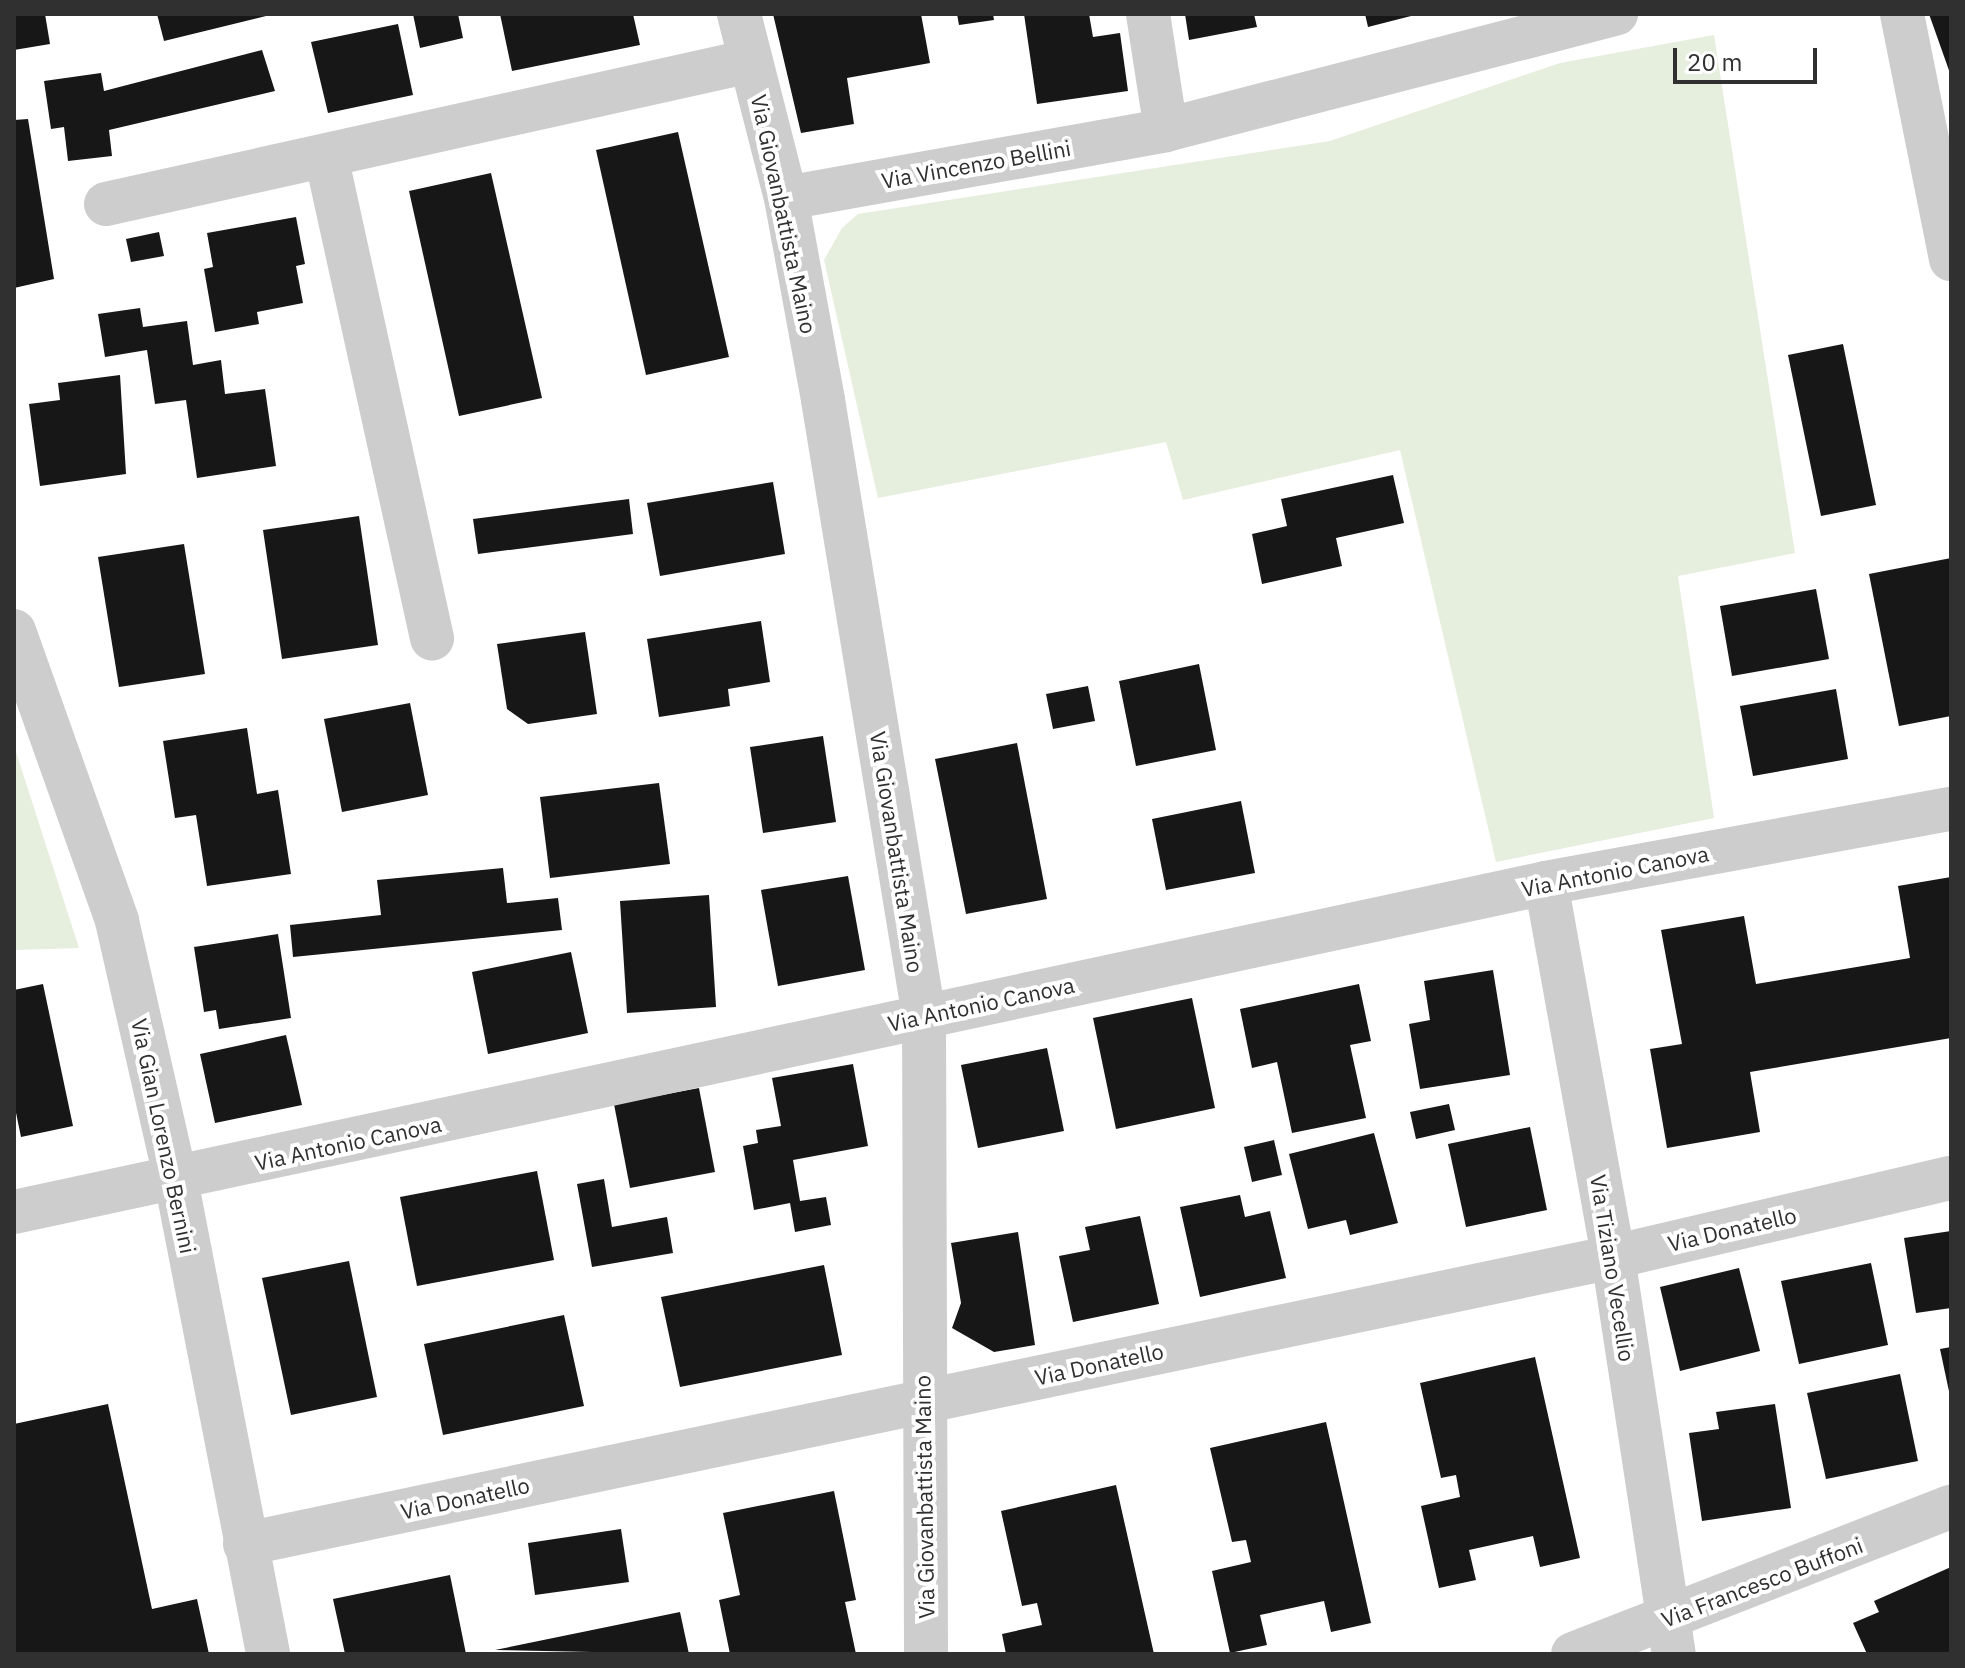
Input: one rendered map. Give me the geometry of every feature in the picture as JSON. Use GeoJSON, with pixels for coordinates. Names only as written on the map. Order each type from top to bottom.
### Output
{"type":"FeatureCollection","features":[{"type":"Feature","properties":{"kind":"street","name":"Via Giovanbattista Maino"},"geometry":{"type":"LineString","coordinates":[[739,14],[786,198],[924,1016],[926,1654]]}},
{"type":"Feature","properties":{"kind":"street"},"geometry":{"type":"LineString","coordinates":[[1148,14],[1166,130]]}},
{"type":"Feature","properties":{"kind":"street","name":"Via Vincenzo Bellini"},"geometry":{"type":"LineString","coordinates":[[786,198],[1166,130],[1502,30],[1616,14]]}},
{"type":"Feature","properties":{"kind":"street"},"geometry":{"type":"LineString","coordinates":[[1902,14],[1951,259]]}},
{"type":"Feature","properties":{"kind":"street"},"geometry":{"type":"LineString","coordinates":[[106,204],[750,61]]}},
{"type":"Feature","properties":{"kind":"street"},"geometry":{"type":"LineString","coordinates":[[326,156],[432,639]]}},
{"type":"Feature","properties":{"kind":"street","name":"Via Gian Lorenzo Bernini"},"geometry":{"type":"LineString","coordinates":[[14,631],[117,921],[176,1180],[268,1654]]}},
{"type":"Feature","properties":{"kind":"street","name":"Via Antonio Canova"},"geometry":{"type":"LineString","coordinates":[[14,1212],[176,1180],[1546,883],[1951,809]]}},
{"type":"Feature","properties":{"kind":"street","name":"Via Tiziano Vecellio"},"geometry":{"type":"LineString","coordinates":[[1546,883],[1613,1257],[1671,1636]]}},
{"type":"Feature","properties":{"kind":"street","name":"Via Donatello"},"geometry":{"type":"LineString","coordinates":[[245,1544],[1613,1257],[1951,1178]]}},
{"type":"Feature","properties":{"kind":"street","name":"Via Francesco Buffoni"},"geometry":{"type":"LineString","coordinates":[[1573,1654],[1671,1636],[1951,1507]]}},
{"type":"Feature","properties":{"kind":"green space"},"geometry":{"type":"Polygon","coordinates":[[[1714,35],[1795,553],[1678,576],[1714,818],[1496,862],[1400,450],[1183,500],[1166,442],[878,498],[824,260],[842,228],[858,214],[1330,141],[1560,63],[1714,35]]]}},
{"type":"Feature","properties":{"kind":"green space"},"geometry":{"type":"Polygon","coordinates":[[[16,752],[79,948],[14,950],[16,752]]]}},
{"type":"Feature","properties":{"kind":"building"},"geometry":{"type":"Polygon","coordinates":[[[14,14],[45,14],[50,44],[14,50],[14,14]]]}},
{"type":"Feature","properties":{"kind":"building"},"geometry":{"type":"Polygon","coordinates":[[[157,14],[270,14],[270,15],[164,41],[157,14]]]}},
{"type":"Feature","properties":{"kind":"building"},"geometry":{"type":"Polygon","coordinates":[[[413,14],[458,14],[463,38],[420,48],[413,14]]]}},
{"type":"Feature","properties":{"kind":"building"},"geometry":{"type":"Polygon","coordinates":[[[500,14],[633,14],[640,45],[512,71],[500,14]]]}},
{"type":"Feature","properties":{"kind":"building"},"geometry":{"type":"Polygon","coordinates":[[[773,14],[921,14],[930,63],[847,78],[854,124],[801,133],[773,14]]]}},
{"type":"Feature","properties":{"kind":"building"},"geometry":{"type":"Polygon","coordinates":[[[957,14],[993,14],[994,20],[959,25],[957,14]]]}},
{"type":"Feature","properties":{"kind":"building"},"geometry":{"type":"Polygon","coordinates":[[[1024,14],[1089,14],[1093,37],[1120,33],[1128,91],[1037,104],[1024,14]]]}},
{"type":"Feature","properties":{"kind":"building"},"geometry":{"type":"Polygon","coordinates":[[[1185,14],[1254,14],[1257,27],[1189,40],[1185,14]]]}},
{"type":"Feature","properties":{"kind":"building"},"geometry":{"type":"Polygon","coordinates":[[[1365,14],[1415,14],[1415,15],[1368,27],[1365,14]]]}},
{"type":"Feature","properties":{"kind":"building"},"geometry":{"type":"Polygon","coordinates":[[[1929,14],[1951,14],[1951,76],[1929,14]]]}},
{"type":"Feature","properties":{"kind":"building"},"geometry":{"type":"Polygon","coordinates":[[[398,24],[413,95],[328,113],[311,42],[398,24]]]}},
{"type":"Feature","properties":{"kind":"building"},"geometry":{"type":"Polygon","coordinates":[[[262,50],[275,91],[109,130],[112,156],[68,161],[64,127],[51,129],[44,81],[101,73],[104,91],[262,50]]]}},
{"type":"Feature","properties":{"kind":"building"},"geometry":{"type":"Polygon","coordinates":[[[28,119],[54,279],[14,288],[14,120],[28,119]]]}},
{"type":"Feature","properties":{"kind":"building"},"geometry":{"type":"Polygon","coordinates":[[[678,132],[729,357],[646,375],[596,150],[678,132]]]}},
{"type":"Feature","properties":{"kind":"building"},"geometry":{"type":"Polygon","coordinates":[[[491,173],[542,398],[459,416],[409,191],[491,173]]]}},
{"type":"Feature","properties":{"kind":"building"},"geometry":{"type":"Polygon","coordinates":[[[296,217],[305,264],[296,266],[303,303],[257,312],[259,324],[215,332],[204,269],[213,267],[207,233],[296,217]]]}},
{"type":"Feature","properties":{"kind":"building"},"geometry":{"type":"Polygon","coordinates":[[[159,232],[164,256],[131,262],[126,239],[159,232]]]}},
{"type":"Feature","properties":{"kind":"building"},"geometry":{"type":"Polygon","coordinates":[[[140,308],[143,327],[187,321],[193,365],[221,360],[225,394],[265,389],[276,466],[197,478],[186,400],[155,404],[147,350],[105,357],[98,314],[140,308]]]}},
{"type":"Feature","properties":{"kind":"building"},"geometry":{"type":"Polygon","coordinates":[[[1843,344],[1876,505],[1821,516],[1788,355],[1843,344]]]}},
{"type":"Feature","properties":{"kind":"building"},"geometry":{"type":"Polygon","coordinates":[[[120,375],[126,474],[40,486],[29,404],[60,400],[58,383],[120,375]]]}},
{"type":"Feature","properties":{"kind":"building"},"geometry":{"type":"Polygon","coordinates":[[[1393,475],[1404,523],[1336,538],[1342,566],[1262,584],[1252,534],[1287,526],[1281,499],[1393,475]]]}},
{"type":"Feature","properties":{"kind":"building"},"geometry":{"type":"Polygon","coordinates":[[[773,482],[785,554],[660,576],[647,503],[773,482]]]}},
{"type":"Feature","properties":{"kind":"building"},"geometry":{"type":"Polygon","coordinates":[[[629,499],[633,534],[478,554],[473,519],[629,499]]]}},
{"type":"Feature","properties":{"kind":"building"},"geometry":{"type":"Polygon","coordinates":[[[359,516],[378,645],[282,659],[263,530],[359,516]]]}},
{"type":"Feature","properties":{"kind":"building"},"geometry":{"type":"Polygon","coordinates":[[[184,544],[205,674],[119,687],[98,557],[184,544]]]}},
{"type":"Feature","properties":{"kind":"building"},"geometry":{"type":"Polygon","coordinates":[[[1951,558],[1951,716],[1899,726],[1869,574],[1951,558]]]}},
{"type":"Feature","properties":{"kind":"building"},"geometry":{"type":"Polygon","coordinates":[[[1816,589],[1829,659],[1732,676],[1720,606],[1816,589]]]}},
{"type":"Feature","properties":{"kind":"building"},"geometry":{"type":"Polygon","coordinates":[[[761,621],[770,682],[728,689],[730,706],[659,717],[647,639],[761,621]]]}},
{"type":"Feature","properties":{"kind":"building"},"geometry":{"type":"Polygon","coordinates":[[[585,632],[597,714],[528,724],[507,709],[497,644],[585,632]]]}},
{"type":"Feature","properties":{"kind":"building"},"geometry":{"type":"Polygon","coordinates":[[[1199,664],[1216,750],[1136,766],[1119,681],[1199,664]]]}},
{"type":"Feature","properties":{"kind":"building"},"geometry":{"type":"Polygon","coordinates":[[[1088,686],[1095,721],[1053,729],[1046,694],[1088,686]]]}},
{"type":"Feature","properties":{"kind":"building"},"geometry":{"type":"Polygon","coordinates":[[[1836,689],[1848,759],[1753,776],[1740,706],[1836,689]]]}},
{"type":"Feature","properties":{"kind":"building"},"geometry":{"type":"Polygon","coordinates":[[[410,703],[428,795],[342,812],[324,719],[410,703]]]}},
{"type":"Feature","properties":{"kind":"building"},"geometry":{"type":"Polygon","coordinates":[[[247,728],[257,794],[278,790],[291,874],[207,886],[196,815],[175,818],[163,741],[247,728]]]}},
{"type":"Feature","properties":{"kind":"building"},"geometry":{"type":"Polygon","coordinates":[[[823,736],[836,822],[763,833],[750,747],[823,736]]]}},
{"type":"Feature","properties":{"kind":"building"},"geometry":{"type":"Polygon","coordinates":[[[1017,743],[1047,899],[966,914],[935,759],[1017,743]]]}},
{"type":"Feature","properties":{"kind":"building"},"geometry":{"type":"Polygon","coordinates":[[[659,783],[670,864],[550,878],[540,797],[659,783]]]}},
{"type":"Feature","properties":{"kind":"building"},"geometry":{"type":"Polygon","coordinates":[[[1241,801],[1255,873],[1166,890],[1152,819],[1241,801]]]}},
{"type":"Feature","properties":{"kind":"building"},"geometry":{"type":"Polygon","coordinates":[[[503,868],[507,903],[558,898],[562,930],[293,957],[290,925],[381,915],[377,880],[503,868]]]}},
{"type":"Feature","properties":{"kind":"building"},"geometry":{"type":"Polygon","coordinates":[[[848,876],[865,970],[778,986],[761,890],[848,876]]]}},
{"type":"Feature","properties":{"kind":"building"},"geometry":{"type":"Polygon","coordinates":[[[1951,877],[1951,1038],[1750,1072],[1760,1132],[1667,1148],[1650,1049],[1682,1044],[1661,930],[1744,916],[1756,984],[1910,958],[1898,886],[1951,877]]]}},
{"type":"Feature","properties":{"kind":"building"},"geometry":{"type":"Polygon","coordinates":[[[709,895],[716,1007],[627,1013],[620,901],[709,895]]]}},
{"type":"Feature","properties":{"kind":"building"},"geometry":{"type":"Polygon","coordinates":[[[278,934],[291,1018],[219,1029],[216,1010],[204,1012],[194,947],[278,934]]]}},
{"type":"Feature","properties":{"kind":"building"},"geometry":{"type":"Polygon","coordinates":[[[571,952],[588,1033],[488,1054],[472,972],[571,952]]]}},
{"type":"Feature","properties":{"kind":"building"},"geometry":{"type":"Polygon","coordinates":[[[1493,970],[1510,1075],[1420,1089],[1409,1024],[1430,1020],[1424,981],[1493,970]]]}},
{"type":"Feature","properties":{"kind":"building"},"geometry":{"type":"Polygon","coordinates":[[[43,984],[73,1126],[21,1137],[14,1103],[14,990],[43,984]]]}},
{"type":"Feature","properties":{"kind":"building"},"geometry":{"type":"Polygon","coordinates":[[[1359,984],[1371,1041],[1350,1045],[1366,1118],[1292,1133],[1277,1062],[1252,1068],[1240,1009],[1359,984]]]}},
{"type":"Feature","properties":{"kind":"building"},"geometry":{"type":"Polygon","coordinates":[[[1192,998],[1215,1108],[1116,1129],[1093,1018],[1192,998]]]}},
{"type":"Feature","properties":{"kind":"building"},"geometry":{"type":"Polygon","coordinates":[[[286,1035],[302,1105],[215,1123],[200,1054],[286,1035]]]}},
{"type":"Feature","properties":{"kind":"building"},"geometry":{"type":"Polygon","coordinates":[[[1047,1048],[1064,1131],[978,1148],[961,1065],[1047,1048]]]}},
{"type":"Feature","properties":{"kind":"building"},"geometry":{"type":"Polygon","coordinates":[[[853,1064],[868,1146],[793,1160],[800,1201],[826,1197],[831,1225],[795,1232],[790,1203],[754,1210],[743,1146],[758,1143],[756,1130],[781,1126],[772,1078],[853,1064]]]}},
{"type":"Feature","properties":{"kind":"building"},"geometry":{"type":"Polygon","coordinates":[[[699,1088],[715,1172],[630,1188],[614,1104],[699,1088]]]}},
{"type":"Feature","properties":{"kind":"building"},"geometry":{"type":"Polygon","coordinates":[[[1449,1104],[1455,1130],[1416,1139],[1410,1112],[1449,1104]]]}},
{"type":"Feature","properties":{"kind":"building"},"geometry":{"type":"Polygon","coordinates":[[[1530,1127],[1547,1210],[1466,1227],[1448,1144],[1530,1127]]]}},
{"type":"Feature","properties":{"kind":"building"},"geometry":{"type":"Polygon","coordinates":[[[1374,1133],[1398,1223],[1350,1235],[1346,1220],[1308,1229],[1289,1154],[1374,1133]]]}},
{"type":"Feature","properties":{"kind":"building"},"geometry":{"type":"Polygon","coordinates":[[[1274,1140],[1282,1175],[1252,1182],[1244,1147],[1274,1140]]]}},
{"type":"Feature","properties":{"kind":"building"},"geometry":{"type":"Polygon","coordinates":[[[537,1171],[554,1260],[417,1286],[400,1197],[537,1171]]]}},
{"type":"Feature","properties":{"kind":"building"},"geometry":{"type":"Polygon","coordinates":[[[604,1179],[612,1227],[667,1217],[673,1253],[592,1267],[577,1184],[604,1179]]]}},
{"type":"Feature","properties":{"kind":"building"},"geometry":{"type":"Polygon","coordinates":[[[1240,1195],[1245,1217],[1270,1211],[1286,1278],[1200,1297],[1180,1207],[1240,1195]]]}},
{"type":"Feature","properties":{"kind":"building"},"geometry":{"type":"Polygon","coordinates":[[[1140,1216],[1159,1304],[1073,1322],[1059,1256],[1090,1250],[1085,1227],[1140,1216]]]}},
{"type":"Feature","properties":{"kind":"building"},"geometry":{"type":"Polygon","coordinates":[[[1951,1231],[1951,1308],[1916,1313],[1904,1238],[1951,1231]]]}},
{"type":"Feature","properties":{"kind":"building"},"geometry":{"type":"Polygon","coordinates":[[[1018,1232],[1035,1345],[994,1352],[952,1328],[961,1303],[951,1243],[1018,1232]]]}},
{"type":"Feature","properties":{"kind":"building"},"geometry":{"type":"Polygon","coordinates":[[[349,1261],[377,1397],[291,1415],[262,1278],[349,1261]]]}},
{"type":"Feature","properties":{"kind":"building"},"geometry":{"type":"Polygon","coordinates":[[[1871,1263],[1888,1345],[1799,1364],[1781,1281],[1871,1263]]]}},
{"type":"Feature","properties":{"kind":"building"},"geometry":{"type":"Polygon","coordinates":[[[824,1265],[842,1355],[680,1387],[661,1297],[824,1265]]]}},
{"type":"Feature","properties":{"kind":"building"},"geometry":{"type":"Polygon","coordinates":[[[1739,1268],[1760,1351],[1680,1371],[1660,1287],[1739,1268]]]}},
{"type":"Feature","properties":{"kind":"building"},"geometry":{"type":"Polygon","coordinates":[[[564,1315],[584,1406],[443,1435],[424,1344],[564,1315]]]}},
{"type":"Feature","properties":{"kind":"building"},"geometry":{"type":"Polygon","coordinates":[[[1951,1347],[1951,1396],[1950,1396],[1940,1349],[1951,1347]]]}},
{"type":"Feature","properties":{"kind":"building"},"geometry":{"type":"Polygon","coordinates":[[[1535,1357],[1580,1558],[1540,1567],[1533,1536],[1469,1550],[1476,1580],[1439,1588],[1421,1506],[1460,1497],[1456,1475],[1441,1478],[1420,1383],[1535,1357]]]}},
{"type":"Feature","properties":{"kind":"building"},"geometry":{"type":"Polygon","coordinates":[[[1900,1374],[1918,1461],[1826,1479],[1807,1393],[1900,1374]]]}},
{"type":"Feature","properties":{"kind":"building"},"geometry":{"type":"Polygon","coordinates":[[[108,1404],[152,1609],[197,1599],[209,1654],[14,1654],[14,1424],[108,1404]]]}},
{"type":"Feature","properties":{"kind":"building"},"geometry":{"type":"Polygon","coordinates":[[[1775,1404],[1791,1508],[1702,1521],[1689,1433],[1719,1429],[1716,1412],[1775,1404]]]}},
{"type":"Feature","properties":{"kind":"building"},"geometry":{"type":"Polygon","coordinates":[[[1326,1422],[1371,1623],[1331,1632],[1324,1601],[1260,1615],[1267,1645],[1230,1653],[1212,1571],[1251,1562],[1246,1540],[1232,1542],[1210,1448],[1326,1422]]]}},
{"type":"Feature","properties":{"kind":"building"},"geometry":{"type":"Polygon","coordinates":[[[1116,1485],[1154,1654],[1006,1654],[1002,1634],[1042,1625],[1037,1603],[1022,1606],[1001,1511],[1116,1485]]]}},
{"type":"Feature","properties":{"kind":"building"},"geometry":{"type":"Polygon","coordinates":[[[834,1491],[856,1600],[845,1602],[856,1654],[730,1654],[719,1600],[740,1595],[723,1513],[834,1491]]]}},
{"type":"Feature","properties":{"kind":"building"},"geometry":{"type":"Polygon","coordinates":[[[621,1529],[629,1582],[535,1595],[528,1543],[621,1529]]]}},
{"type":"Feature","properties":{"kind":"building"},"geometry":{"type":"Polygon","coordinates":[[[1951,1567],[1951,1654],[1867,1654],[1853,1623],[1879,1612],[1874,1601],[1951,1567]]]}},
{"type":"Feature","properties":{"kind":"building"},"geometry":{"type":"Polygon","coordinates":[[[450,1575],[466,1654],[345,1654],[333,1599],[450,1575]]]}},
{"type":"Feature","properties":{"kind":"building"},"geometry":{"type":"Polygon","coordinates":[[[680,1612],[689,1654],[495,1650],[680,1612]]]}}]}
